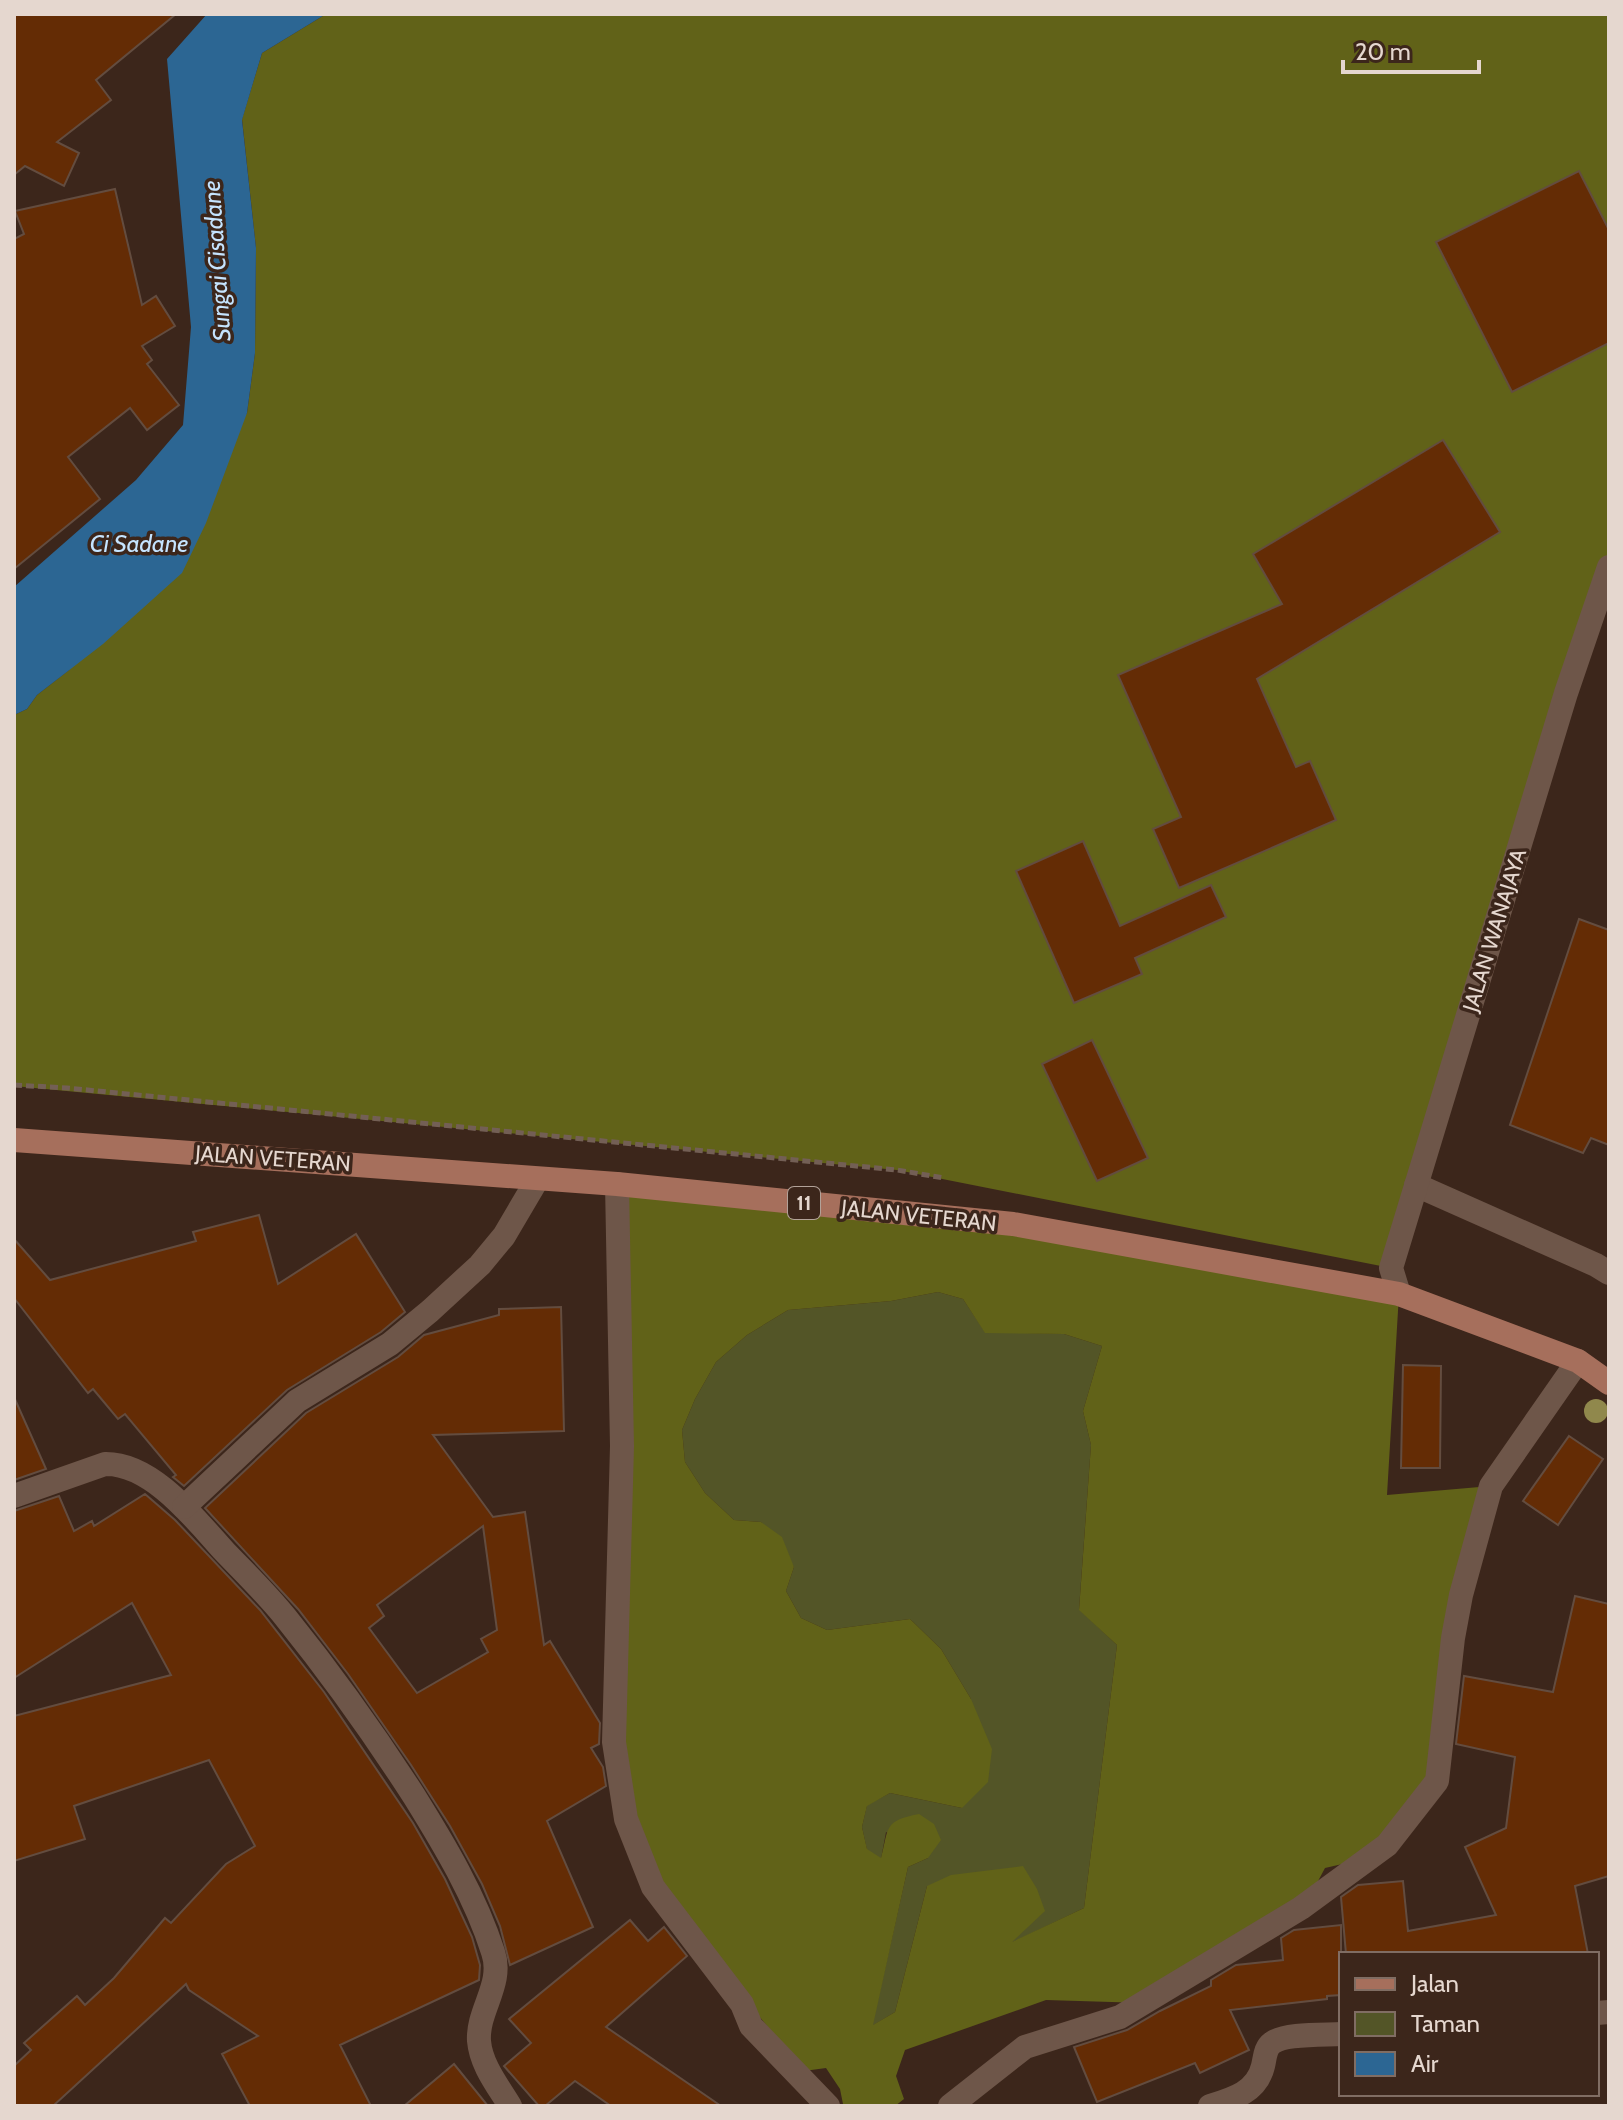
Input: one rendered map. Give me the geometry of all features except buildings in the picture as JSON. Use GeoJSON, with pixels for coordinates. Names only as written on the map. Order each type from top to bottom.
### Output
{"type":"FeatureCollection","features":[{"type":"Feature","properties":{"kind":"main road","name":"JALAN VETERAN"},"geometry":{"type":"LineString","coordinates":[[14,1140],[617,1184],[1013,1224],[1399,1294],[1578,1361],[1609,1383]]}},
{"type":"Feature","properties":{"kind":"street","name":"JALAN WANAJAYA"},"geometry":{"type":"LineString","coordinates":[[1399,1294],[1391,1268],[1566,693],[1609,567]]}},
{"type":"Feature","properties":{"kind":"street"},"geometry":{"type":"LineString","coordinates":[[184,1507],[297,1401],[390,1344],[480,1265],[504,1236],[537,1180]]}},
{"type":"Feature","properties":{"kind":"street"},"geometry":{"type":"LineString","coordinates":[[617,1184],[622,1446],[614,1742],[626,1819],[653,1887],[742,2004],[751,2026],[828,2106]]}},
{"type":"Feature","properties":{"kind":"street"},"geometry":{"type":"LineString","coordinates":[[1416,1185],[1609,1273]]}},
{"type":"Feature","properties":{"kind":"street"},"geometry":{"type":"LineString","coordinates":[[950,2106],[1025,2047],[1120,2017],[1301,1908],[1387,1845],[1437,1781],[1461,1595],[1491,1486],[1578,1361]]}},
{"type":"Feature","properties":{"kind":"street"},"geometry":{"type":"LineString","coordinates":[[14,1496],[105,1464],[120,1464],[152,1480],[184,1507],[285,1616],[371,1728],[438,1835],[475,1902],[495,1956],[496,1973],[480,2024],[479,2039],[487,2067],[510,2106]]}},
{"type":"Feature","properties":{"kind":"street"},"geometry":{"type":"LineString","coordinates":[[1210,2106],[1250,2090],[1258,2082],[1266,2049],[1273,2041],[1339,2034]]}},
{"type":"Feature","properties":{"kind":"green space"},"geometry":{"type":"Polygon","coordinates":[[[938,1292],[963,1299],[985,1332],[1064,1334],[1102,1346],[1083,1411],[1091,1445],[1079,1609],[1117,1645],[1084,1908],[1009,1944],[927,1886],[895,2012],[872,2026],[908,1867],[928,1858],[886,1832],[881,1859],[867,1850],[862,1827],[867,1805],[890,1793],[962,1808],[971,1699],[941,1649],[910,1619],[827,1630],[801,1618],[786,1591],[794,1567],[761,1522],[734,1520],[705,1493],[685,1462],[682,1430],[716,1362],[747,1335],[788,1310],[891,1301],[938,1292]]]}},
{"type":"Feature","properties":{"kind":"shaded area"},"geometry":{"type":"Polygon","coordinates":[[[326,14],[1609,14],[1609,230],[1579,171],[1436,243],[1512,392],[1609,343],[1609,567],[1391,1268],[897,1170],[14,1086],[14,715],[27,709],[37,695],[69,670],[247,413],[255,353],[256,248],[242,119],[262,53],[326,14]],[[1443,440],[1253,555],[1309,647],[1499,533],[1443,440]],[[1233,625],[1118,675],[1164,778],[1279,729],[1233,625]],[[1310,761],[1153,829],[1179,887],[1335,820],[1310,761]],[[1083,841],[1016,871],[1074,1003],[1141,974],[1083,841]]]}},
{"type":"Feature","properties":{"kind":"shaded area"},"geometry":{"type":"Polygon","coordinates":[[[617,1184],[1020,1226],[1399,1294],[1387,1495],[1491,1486],[1437,1781],[1390,1853],[1325,1868],[1309,1898],[1279,1935],[1150,1988],[1144,2003],[1046,2000],[905,2050],[896,2076],[904,2099],[895,2106],[843,2104],[840,2089],[826,2068],[804,2071],[653,1887],[626,1819],[617,1184]],[[938,1292],[891,1301],[788,1310],[747,1335],[716,1362],[682,1430],[685,1462],[705,1493],[734,1520],[761,1522],[782,1537],[794,1567],[786,1591],[801,1618],[827,1630],[910,1619],[941,1649],[971,1699],[992,1749],[988,1782],[962,1808],[890,1793],[867,1806],[862,1827],[867,1849],[881,1858],[890,1827],[907,1817],[919,1814],[934,1824],[941,1840],[928,1858],[908,1867],[873,2025],[895,2012],[927,1886],[951,1875],[1023,1866],[1037,1889],[1045,1911],[1012,1942],[1084,1908],[1117,1645],[1079,1610],[1091,1445],[1083,1411],[1102,1346],[1064,1334],[985,1333],[963,1299],[938,1292]]]}},
{"type":"Feature","properties":{"kind":"water","name":"Ci Sadane"},"geometry":{"type":"Polygon","coordinates":[[[207,14],[326,14],[262,53],[242,120],[256,248],[255,353],[247,413],[206,523],[182,573],[103,644],[37,695],[27,709],[14,715],[14,587],[136,480],[183,425],[191,327],[167,59],[207,14]]]}},
{"type":"Feature","properties":{"kind":"water label","name":"Sungai Cisadane"},"geometry":{"type":"Point","coordinates":[217,261]}}]}
